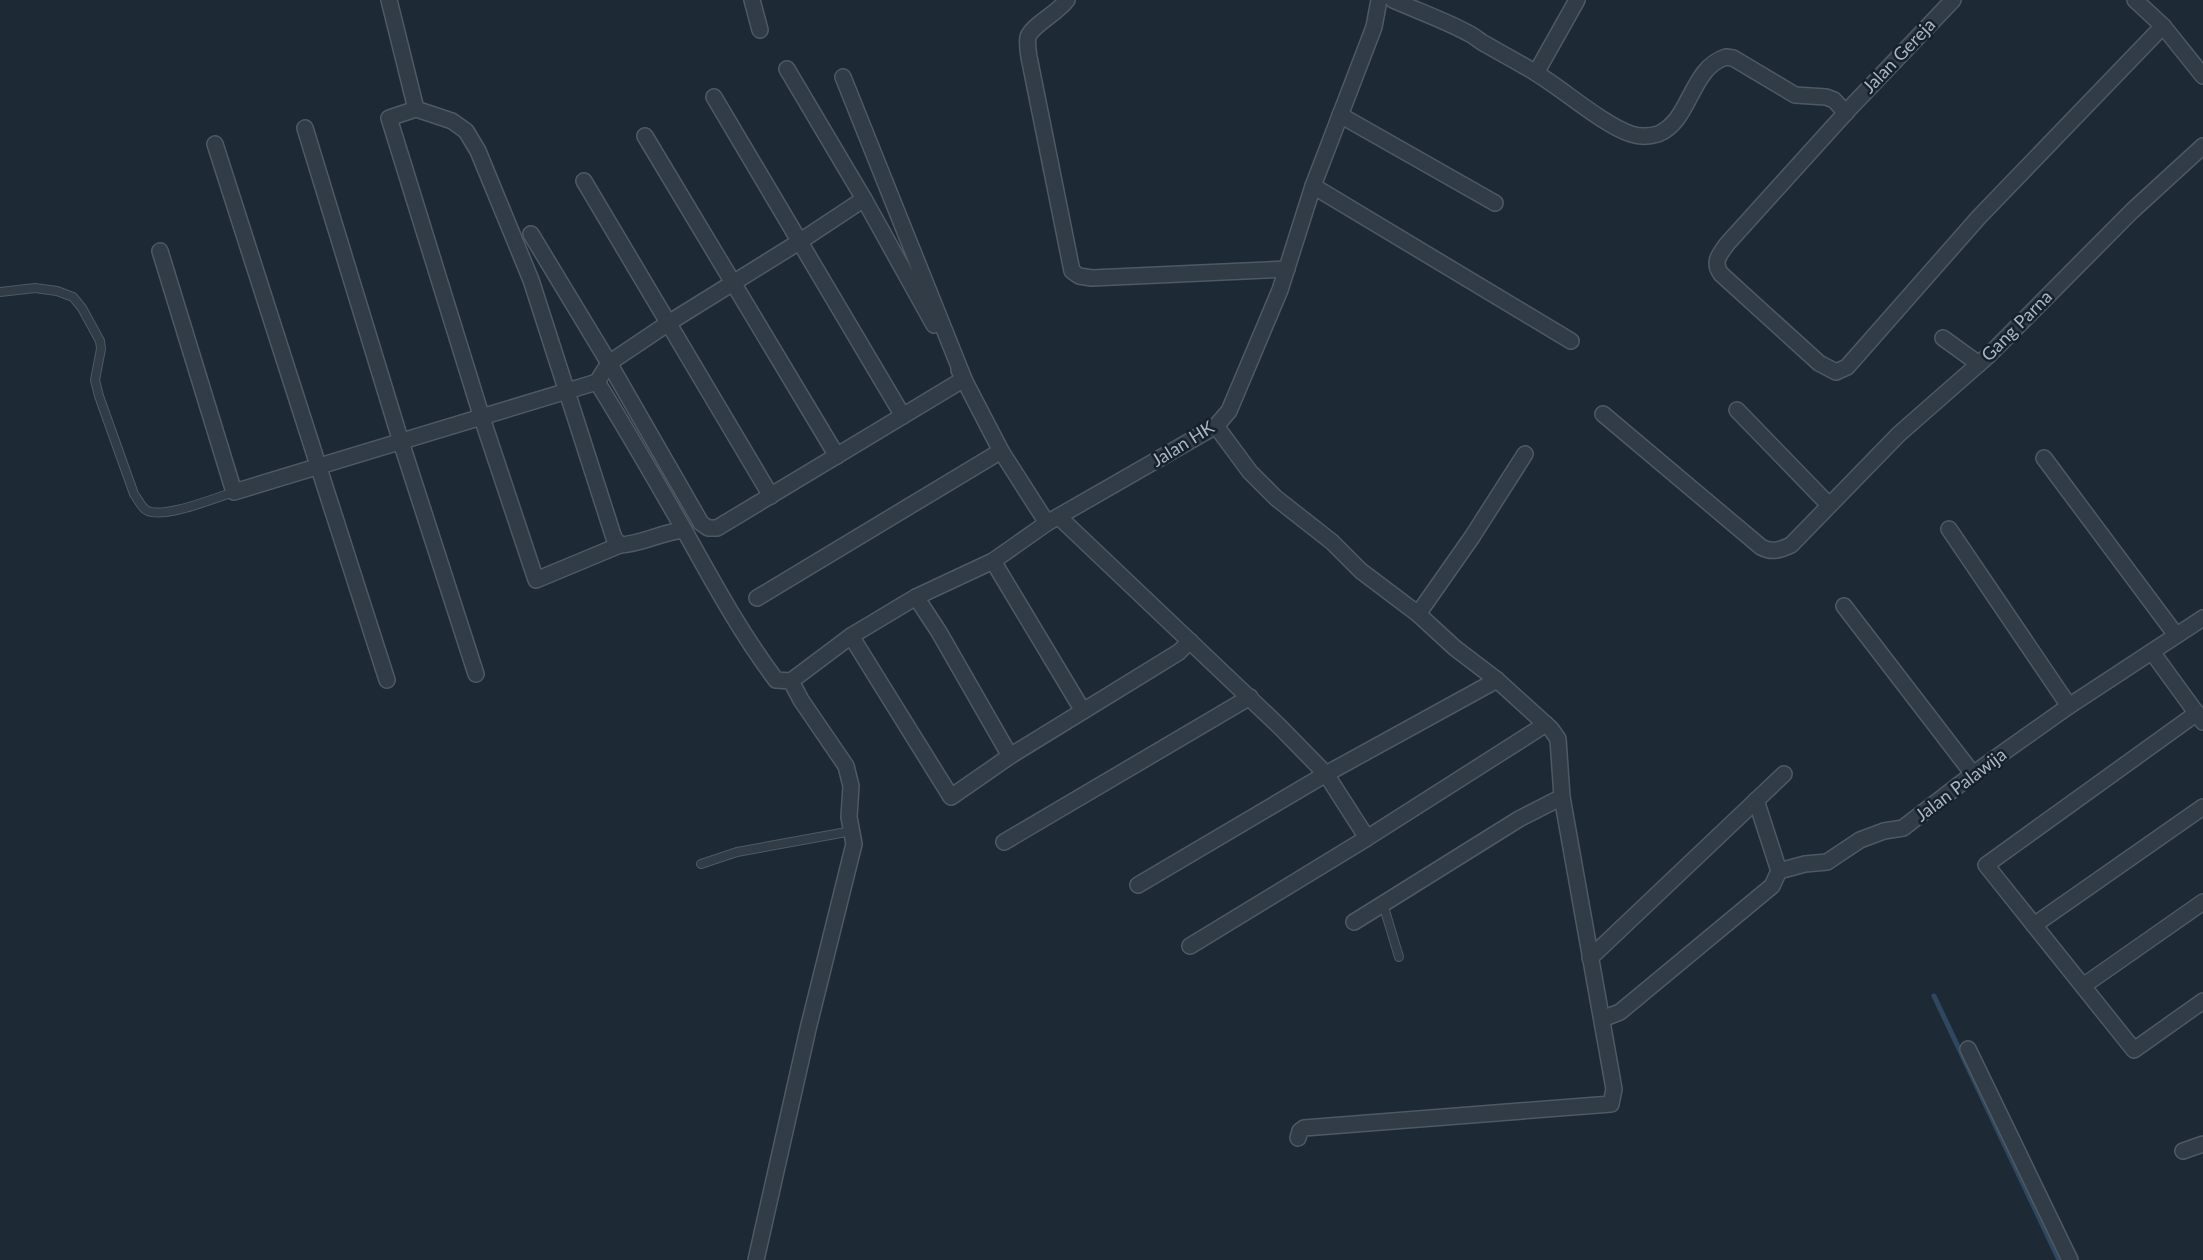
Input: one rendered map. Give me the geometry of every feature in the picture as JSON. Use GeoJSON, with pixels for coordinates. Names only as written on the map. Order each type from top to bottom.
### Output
{"type":"FeatureCollection","features":[{"type":"Feature","properties":{"kind":"street"},"geometry":{"type":"LineString","coordinates":[[389,0],[416,109]]}},
{"type":"Feature","properties":{"kind":"street"},"geometry":{"type":"LineString","coordinates":[[752,0],[760,30]]}},
{"type":"Feature","properties":{"kind":"street"},"geometry":{"type":"LineString","coordinates":[[1067,0],[1060,10],[1034,28],[1028,36],[1028,44],[1072,271],[1079,276],[1092,278],[1287,269]]}},
{"type":"Feature","properties":{"kind":"street","name":"Jalan HK"},"geometry":{"type":"LineString","coordinates":[[791,681],[851,636],[916,597],[993,561],[1053,520],[1216,426],[1229,411],[1280,290],[1313,186],[1374,27],[1380,0]]}},
{"type":"Feature","properties":{"kind":"street"},"geometry":{"type":"LineString","coordinates":[[1393,0],[1470,34],[1536,73],[1630,134],[1644,137],[1668,128],[1678,117],[1709,67],[1726,57],[1732,58],[1795,95],[1826,97],[1834,100],[1846,113]]}},
{"type":"Feature","properties":{"kind":"street"},"geometry":{"type":"LineString","coordinates":[[1536,73],[1577,0]]}},
{"type":"Feature","properties":{"kind":"street","name":"Jalan Gereja"},"geometry":{"type":"LineString","coordinates":[[1953,0],[1727,244],[1717,260],[1717,268],[1721,274],[1819,363],[1836,372],[1847,367],[1979,217],[2163,26]]}},
{"type":"Feature","properties":{"kind":"street"},"geometry":{"type":"LineString","coordinates":[[2135,0],[2163,26],[2203,76]]}},
{"type":"Feature","properties":{"kind":"street"},"geometry":{"type":"LineString","coordinates":[[787,69],[864,199],[964,379],[1001,451],[1053,520],[1250,697],[1326,774],[1367,838]]}},
{"type":"Feature","properties":{"kind":"street"},"geometry":{"type":"LineString","coordinates":[[843,76],[964,379]]}},
{"type":"Feature","properties":{"kind":"street"},"geometry":{"type":"LineString","coordinates":[[714,97],[903,416]]}},
{"type":"Feature","properties":{"kind":"street"},"geometry":{"type":"LineString","coordinates":[[620,545],[614,538],[531,280],[478,150],[466,131],[452,121],[416,109],[389,118],[482,418],[536,580],[620,545],[636,544],[660,534],[684,530]]}},
{"type":"Feature","properties":{"kind":"street"},"geometry":{"type":"LineString","coordinates":[[1340,115],[1495,203]]}},
{"type":"Feature","properties":{"kind":"street"},"geometry":{"type":"LineString","coordinates":[[305,128],[401,442],[476,674]]}},
{"type":"Feature","properties":{"kind":"street"},"geometry":{"type":"LineString","coordinates":[[645,136],[837,456]]}},
{"type":"Feature","properties":{"kind":"street"},"geometry":{"type":"LineString","coordinates":[[215,144],[387,680]]}},
{"type":"Feature","properties":{"kind":"street","name":"Gang Parna"},"geometry":{"type":"LineString","coordinates":[[1603,414],[1768,551],[1780,550],[1791,545],[1899,434],[1979,364],[2132,211],[2203,146]]}},
{"type":"Feature","properties":{"kind":"street"},"geometry":{"type":"LineString","coordinates":[[584,181],[670,322],[771,496]]}},
{"type":"Feature","properties":{"kind":"street"},"geometry":{"type":"LineString","coordinates":[[1313,186],[1571,341]]}},
{"type":"Feature","properties":{"kind":"street"},"geometry":{"type":"LineString","coordinates":[[160,250],[234,492],[597,382],[609,363],[864,199]]}},
{"type":"Feature","properties":{"kind":"street"},"geometry":{"type":"LineString","coordinates":[[531,234],[609,363],[701,523],[708,528],[717,528],[964,379]]}},
{"type":"Feature","properties":{"kind":"street"},"geometry":{"type":"LineString","coordinates":[[1943,338],[1979,364]]}},
{"type":"Feature","properties":{"kind":"street"},"geometry":{"type":"LineString","coordinates":[[597,382],[631,436],[721,596],[757,654],[776,680],[791,681],[801,700],[846,766],[851,786],[849,817],[854,844],[808,1029],[756,1260]]}},
{"type":"Feature","properties":{"kind":"street"},"geometry":{"type":"LineString","coordinates":[[1737,410],[1829,505]]}},
{"type":"Feature","properties":{"kind":"street"},"geometry":{"type":"LineString","coordinates":[[1216,426],[1250,472],[1276,498],[1332,542],[1387,592],[1418,614],[1455,648],[1497,680],[1546,724],[1558,739],[1562,797],[1614,1089],[1611,1104],[1304,1128],[1300,1131],[1298,1138]]}},
{"type":"Feature","properties":{"kind":"street"},"geometry":{"type":"LineString","coordinates":[[757,598],[1001,451]]}},
{"type":"Feature","properties":{"kind":"street"},"geometry":{"type":"LineString","coordinates":[[1418,614],[1472,537],[1525,454]]}},
{"type":"Feature","properties":{"kind":"street"},"geometry":{"type":"LineString","coordinates":[[2044,458],[2176,635]]}},
{"type":"Feature","properties":{"kind":"street"},"geometry":{"type":"LineString","coordinates":[[1949,529],[2069,706]]}},
{"type":"Feature","properties":{"kind":"street"},"geometry":{"type":"LineString","coordinates":[[993,561],[1083,711]]}},
{"type":"Feature","properties":{"kind":"street"},"geometry":{"type":"LineString","coordinates":[[916,597],[939,632],[1010,756]]}},
{"type":"Feature","properties":{"kind":"street"},"geometry":{"type":"LineString","coordinates":[[1844,606],[1973,774]]}},
{"type":"Feature","properties":{"kind":"street","name":"Jalan Palawija"},"geometry":{"type":"LineString","coordinates":[[1779,871],[1805,864],[1827,862],[1860,840],[1884,831],[1904,828],[1973,774],[2069,706],[2203,618]]}},
{"type":"Feature","properties":{"kind":"street"},"geometry":{"type":"LineString","coordinates":[[851,636],[951,797],[1010,756],[1179,652],[1190,641]]}},
{"type":"Feature","properties":{"kind":"street"},"geometry":{"type":"LineString","coordinates":[[2152,652],[2200,717],[1986,865],[2134,1050],[2203,1001]]}},
{"type":"Feature","properties":{"kind":"street"},"geometry":{"type":"LineString","coordinates":[[1138,885],[1326,774],[1497,680]]}},
{"type":"Feature","properties":{"kind":"street"},"geometry":{"type":"LineString","coordinates":[[1004,842],[1250,697]]}},
{"type":"Feature","properties":{"kind":"street"},"geometry":{"type":"LineString","coordinates":[[1190,946],[1367,838],[1546,724]]}},
{"type":"Feature","properties":{"kind":"street"},"geometry":{"type":"LineString","coordinates":[[1590,958],[1784,774]]}},
{"type":"Feature","properties":{"kind":"street"},"geometry":{"type":"LineString","coordinates":[[1354,922],[1519,819],[1562,797]]}},
{"type":"Feature","properties":{"kind":"street"},"geometry":{"type":"LineString","coordinates":[[1602,1019],[1620,1012],[1772,886],[1779,871],[1756,800]]}},
{"type":"Feature","properties":{"kind":"street"},"geometry":{"type":"LineString","coordinates":[[2034,925],[2203,807]]}},
{"type":"Feature","properties":{"kind":"street"},"geometry":{"type":"LineString","coordinates":[[2083,986],[2203,902]]}},
{"type":"Feature","properties":{"kind":"street"},"geometry":{"type":"LineString","coordinates":[[1968,1049],[2070,1260]]}},
{"type":"Feature","properties":{"kind":"street"},"geometry":{"type":"LineString","coordinates":[[2183,1151],[2203,1144]]}},
{"type":"Feature","properties":{"kind":"lane"},"geometry":{"type":"LineString","coordinates":[[0,292],[35,288],[57,291],[73,297],[82,308],[100,341],[101,349],[96,380],[99,396],[134,494],[143,509],[153,513],[166,512],[234,492]]}},
{"type":"Feature","properties":{"kind":"lane"},"geometry":{"type":"LineString","coordinates":[[701,864],[737,852],[853,831]]}},
{"type":"Feature","properties":{"kind":"lane"},"geometry":{"type":"LineString","coordinates":[[1383,904],[1399,957]]}},
{"type":"Feature","properties":{"kind":"waterway"},"geometry":{"type":"LineString","coordinates":[[1934,996],[2059,1260]]}}]}
